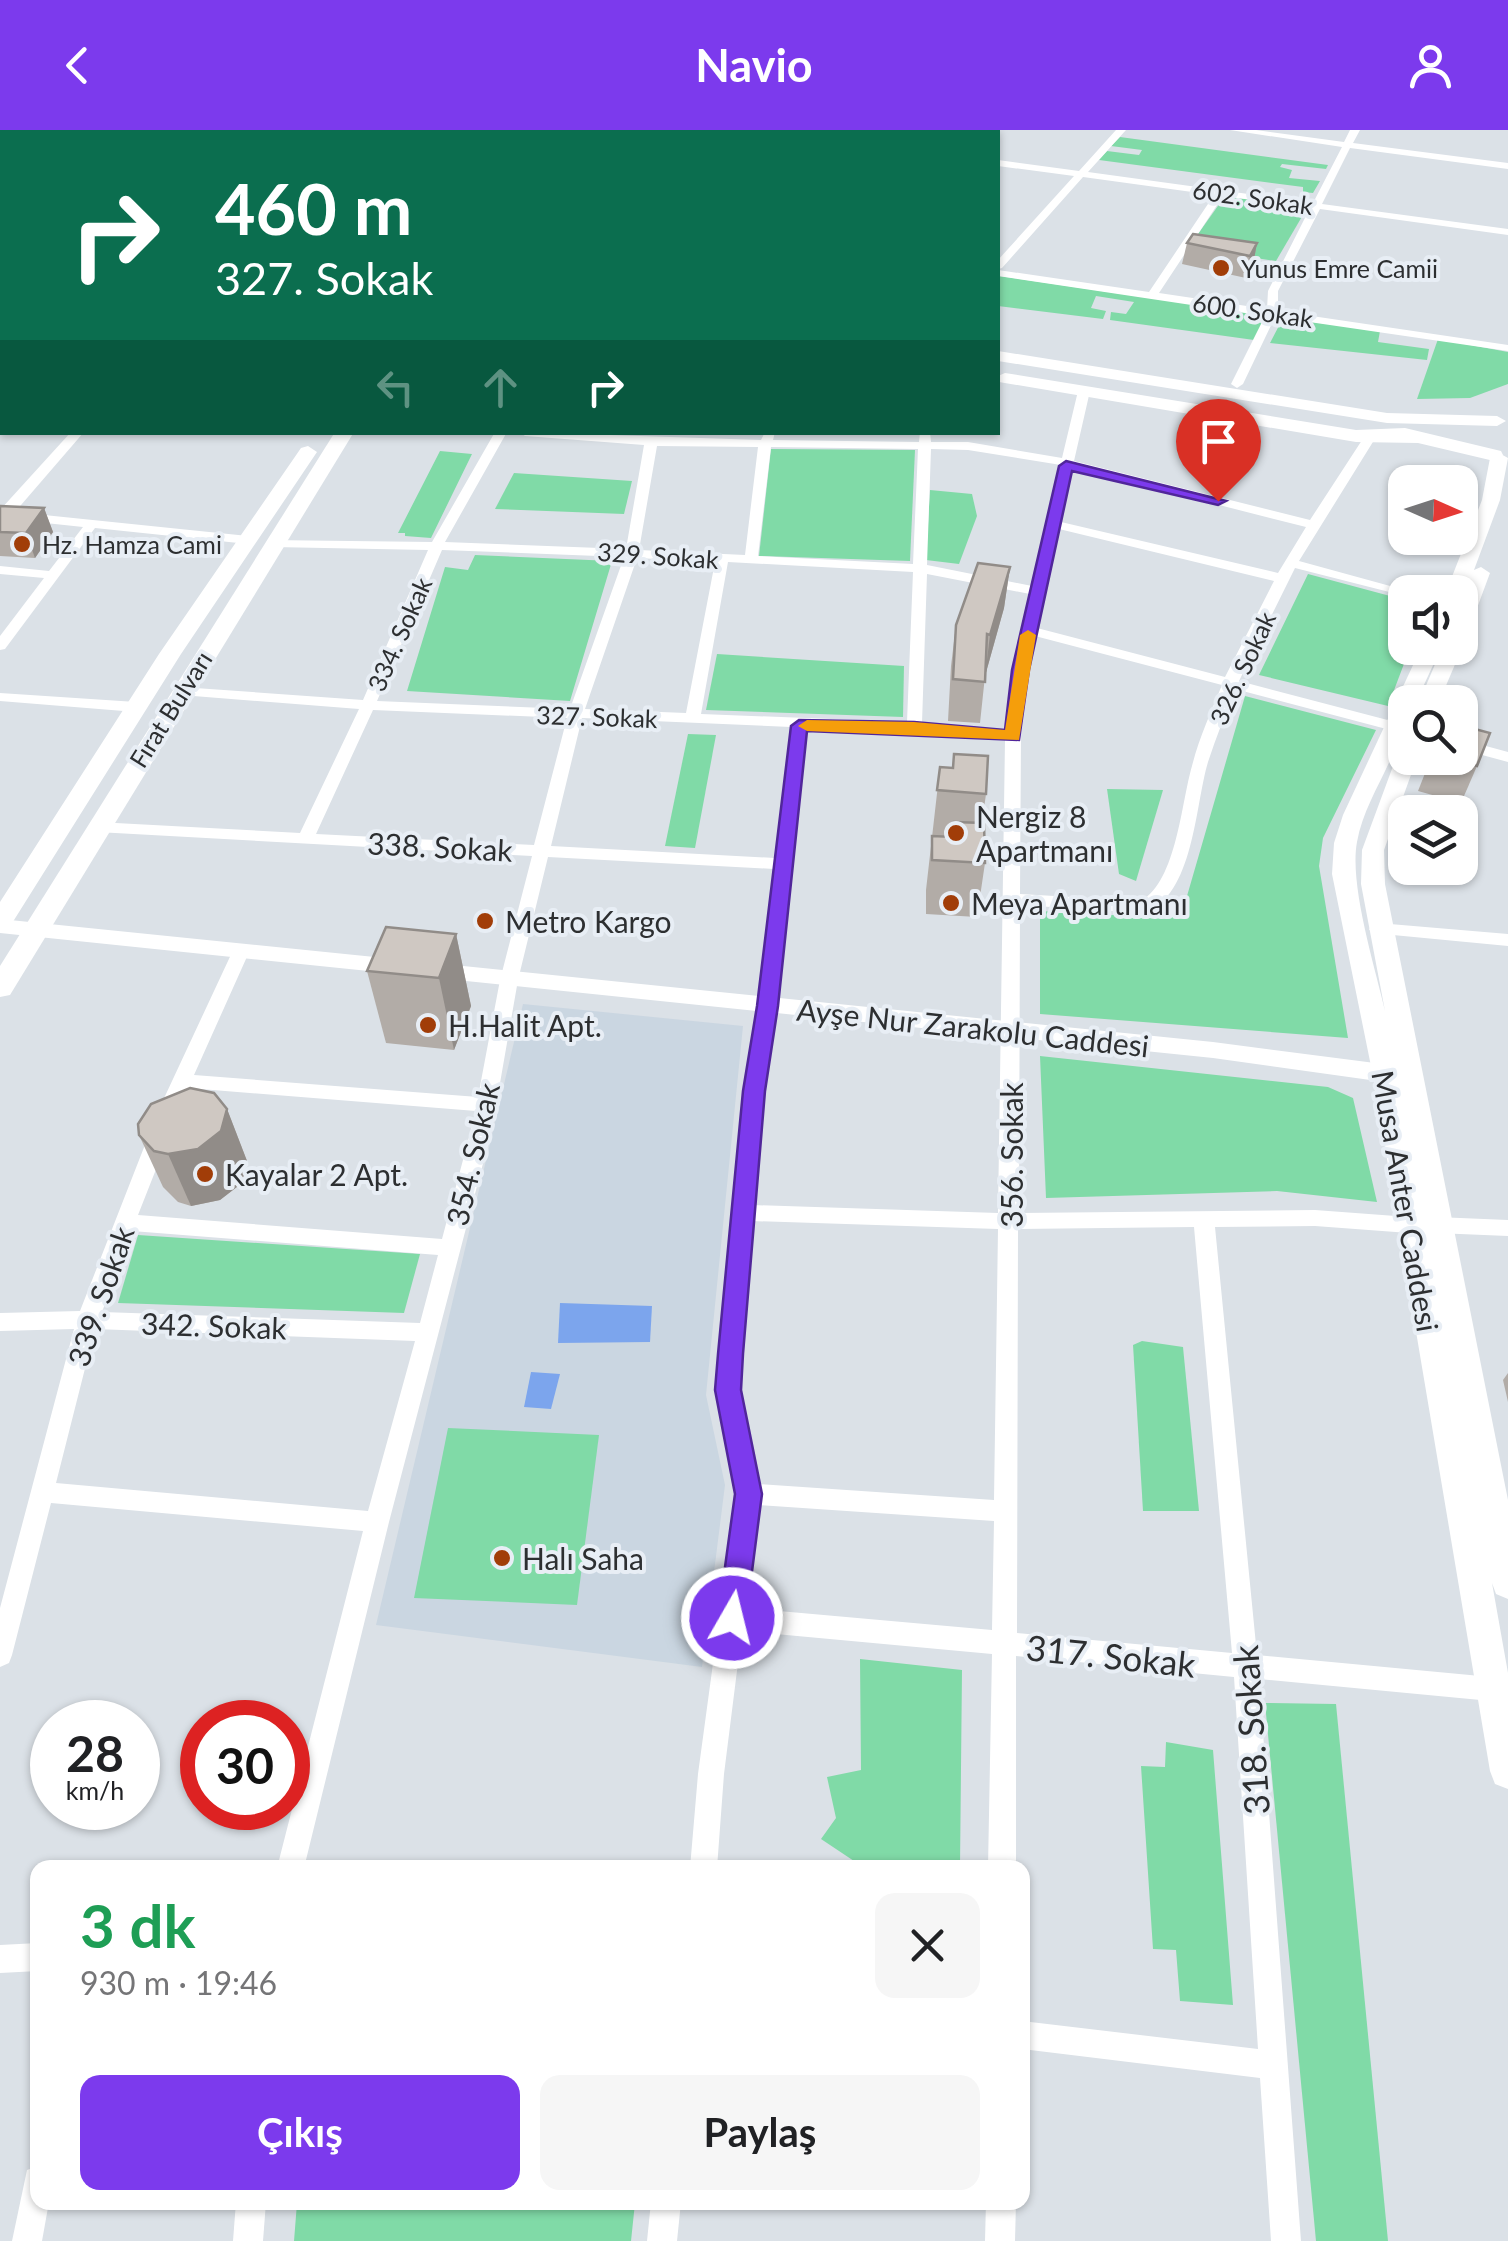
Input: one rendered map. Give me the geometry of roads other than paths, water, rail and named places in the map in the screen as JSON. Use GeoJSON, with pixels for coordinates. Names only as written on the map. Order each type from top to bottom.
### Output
{"type":"FeatureCollection","features":[{"type":"Feature","properties":{"kind":"main road"},"geometry":{"type":"LineString","coordinates":[[1000,348],[1237,384],[1310,406]]}},
{"type":"Feature","properties":{"kind":"main road"},"geometry":{"type":"LineString","coordinates":[[1000,356],[1387,418],[1503,420]]}},
{"type":"Feature","properties":{"kind":"main road"},"geometry":{"type":"LineString","coordinates":[[1000,367],[1422,437],[1500,459]]}},
{"type":"Feature","properties":{"kind":"main road"},"geometry":{"type":"LineString","coordinates":[[1000,376],[1370,437],[1422,437]]}},
{"type":"Feature","properties":{"kind":"main road"},"geometry":{"type":"LineString","coordinates":[[1500,459],[1480,441],[1480,433],[1503,420]]}},
{"type":"Feature","properties":{"kind":"main road","name":"Fırat Bulvarı"},"geometry":{"type":"LineString","coordinates":[[0,924],[136,707],[319,435]]}},
{"type":"Feature","properties":{"kind":"main road","name":"Fırat Bulvarı"},"geometry":{"type":"LineString","coordinates":[[0,988],[273,543],[344,435]]}},
{"type":"Feature","properties":{"kind":"main road"},"geometry":{"type":"LineString","coordinates":[[1462,575],[1491,500],[1500,459]]}},
{"type":"Feature","properties":{"kind":"main road"},"geometry":{"type":"LineString","coordinates":[[1478,582],[1508,508]]}},
{"type":"Feature","properties":{"kind":"main road","name":"Musa Anter Caddesi"},"geometry":{"type":"LineString","coordinates":[[1388,739],[1354,815],[1344,843],[1344,859],[1356,945],[1397,1076]]}},
{"type":"Feature","properties":{"kind":"main road","name":"Musa Anter Caddesi"},"geometry":{"type":"LineString","coordinates":[[1401,775],[1372,850],[1378,929],[1491,1689],[1508,1771]]}},
{"type":"Feature","properties":{"kind":"main road","name":"Musa Anter Caddesi"},"geometry":{"type":"LineString","coordinates":[[1423,1225],[1508,1583]]}},
{"type":"Feature","properties":{"kind":"street"},"geometry":{"type":"LineString","coordinates":[[1000,268],[1078,174],[1121,130]]}},
{"type":"Feature","properties":{"kind":"street"},"geometry":{"type":"LineString","coordinates":[[1235,130],[1508,166]]}},
{"type":"Feature","properties":{"kind":"street"},"geometry":{"type":"LineString","coordinates":[[1237,384],[1272,312],[1272,292],[1355,130]]}},
{"type":"Feature","properties":{"kind":"street","name":"602. Sokak"},"geometry":{"type":"LineString","coordinates":[[1000,162],[1508,232]]}},
{"type":"Feature","properties":{"kind":"street"},"geometry":{"type":"LineString","coordinates":[[1152,295],[1220,193]]}},
{"type":"Feature","properties":{"kind":"street","name":"600. Sokak"},"geometry":{"type":"LineString","coordinates":[[1000,270],[1508,348]]}},
{"type":"Feature","properties":{"kind":"street","name":"356. Sokak"},"geometry":{"type":"LineString","coordinates":[[1002,1860],[1013,736],[1029,630],[1084,391]]}},
{"type":"Feature","properties":{"kind":"street"},"geometry":{"type":"LineString","coordinates":[[1,516],[75,435]]}},
{"type":"Feature","properties":{"kind":"street","name":"334. Sokak"},"geometry":{"type":"LineString","coordinates":[[305,840],[438,546],[499,435]]}},
{"type":"Feature","properties":{"kind":"street"},"geometry":{"type":"LineString","coordinates":[[563,435],[652,442],[925,439],[1000,450],[1311,524]]}},
{"type":"Feature","properties":{"kind":"street","name":"326. Sokak"},"geometry":{"type":"LineString","coordinates":[[1013,900],[1144,908],[1155,905],[1170,880],[1200,764],[1231,684],[1311,524],[1370,437]]}},
{"type":"Feature","properties":{"kind":"street"},"geometry":{"type":"LineString","coordinates":[[751,561],[768,438]]}},
{"type":"Feature","properties":{"kind":"street"},"geometry":{"type":"LineString","coordinates":[[914,728],[925,439]]}},
{"type":"Feature","properties":{"kind":"street","name":"354. Sokak"},"geometry":{"type":"LineString","coordinates":[[292,1860],[486,1105],[508,980],[575,716],[632,553],[652,442]]}},
{"type":"Feature","properties":{"kind":"street"},"geometry":{"type":"LineString","coordinates":[[1,516],[248,540]]}},
{"type":"Feature","properties":{"kind":"street"},"geometry":{"type":"LineString","coordinates":[[0,646],[92,523]]}},
{"type":"Feature","properties":{"kind":"street"},"geometry":{"type":"LineString","coordinates":[[1054,524],[1284,579]]}},
{"type":"Feature","properties":{"kind":"street","name":"329. Sokak"},"geometry":{"type":"LineString","coordinates":[[273,543],[632,553],[918,568],[1040,592]]}},
{"type":"Feature","properties":{"kind":"street"},"geometry":{"type":"LineString","coordinates":[[692,720],[722,560]]}},
{"type":"Feature","properties":{"kind":"street"},"geometry":{"type":"LineString","coordinates":[[1292,563],[1388,587]]}},
{"type":"Feature","properties":{"kind":"street"},"geometry":{"type":"LineString","coordinates":[[0,570],[52,575]]}},
{"type":"Feature","properties":{"kind":"street"},"geometry":{"type":"LineString","coordinates":[[1029,630],[1388,724]]}},
{"type":"Feature","properties":{"kind":"street","name":"327. Sokak"},"geometry":{"type":"LineString","coordinates":[[181,691],[367,706],[914,728],[1013,736]]}},
{"type":"Feature","properties":{"kind":"street"},"geometry":{"type":"LineString","coordinates":[[0,697],[136,707]]}},
{"type":"Feature","properties":{"kind":"street"},"geometry":{"type":"LineString","coordinates":[[704,1860],[748,1494],[728,1390],[741,1213],[799,726]]}},
{"type":"Feature","properties":{"kind":"street"},"geometry":{"type":"LineString","coordinates":[[1478,749],[1508,757]]}},
{"type":"Feature","properties":{"kind":"street","name":"338. Sokak"},"geometry":{"type":"LineString","coordinates":[[97,827],[784,864]]}},
{"type":"Feature","properties":{"kind":"street","name":"Ayşe Nur Zarakolu Caddesi"},"geometry":{"type":"LineString","coordinates":[[0,924],[1330,1063],[1397,1076]]}},
{"type":"Feature","properties":{"kind":"street"},"geometry":{"type":"LineString","coordinates":[[1378,929],[1508,940]]}},
{"type":"Feature","properties":{"kind":"street","name":"339. Sokak"},"geometry":{"type":"LineString","coordinates":[[0,1656],[88,1320],[182,1081],[241,950]]}},
{"type":"Feature","properties":{"kind":"street"},"geometry":{"type":"LineString","coordinates":[[182,1081],[486,1105]]}},
{"type":"Feature","properties":{"kind":"street"},"geometry":{"type":"LineString","coordinates":[[741,1213],[1011,1221],[1315,1218],[1508,1228]]}},
{"type":"Feature","properties":{"kind":"street","name":"318. Sokak"},"geometry":{"type":"LineString","coordinates":[[1204,1220],[1246,1669],[1286,2241]]}},
{"type":"Feature","properties":{"kind":"street"},"geometry":{"type":"LineString","coordinates":[[125,1222],[450,1248]]}},
{"type":"Feature","properties":{"kind":"street","name":"342. Sokak"},"geometry":{"type":"LineString","coordinates":[[0,1322],[88,1320],[428,1332]]}},
{"type":"Feature","properties":{"kind":"street"},"geometry":{"type":"LineString","coordinates":[[42,1492],[376,1522]]}},
{"type":"Feature","properties":{"kind":"street"},"geometry":{"type":"LineString","coordinates":[[748,1494],[1004,1511]]}},
{"type":"Feature","properties":{"kind":"street","name":"317. Sokak"},"geometry":{"type":"LineString","coordinates":[[732,1618],[1491,1689]]}},
{"type":"Feature","properties":{"kind":"street"},"geometry":{"type":"LineString","coordinates":[[0,1959],[30,1957]]}},
{"type":"Feature","properties":{"kind":"street"},"geometry":{"type":"LineString","coordinates":[[1030,2036],[1274,2065]]}},
{"type":"Feature","properties":{"kind":"street"},"geometry":{"type":"LineString","coordinates":[[27,2241],[33,2210]]}},
{"type":"Feature","properties":{"kind":"street"},"geometry":{"type":"LineString","coordinates":[[248,2241],[250,2210]]}},
{"type":"Feature","properties":{"kind":"street"},"geometry":{"type":"LineString","coordinates":[[662,2241],[665,2210]]}},
{"type":"Feature","properties":{"kind":"street"},"geometry":{"type":"LineString","coordinates":[[1000,2210],[1000,2241]]}},
{"type":"Feature","properties":{"kind":"water"},"geometry":{"type":"Polygon","coordinates":[[[560,1303],[652,1306],[650,1342],[558,1343],[560,1303]]]}},
{"type":"Feature","properties":{"kind":"water"},"geometry":{"type":"Polygon","coordinates":[[[531,1372],[560,1374],[551,1409],[524,1407],[531,1372]]]}},
{"type":"Feature","properties":{"kind":"place","name":"Yunus Emre Camii"},"geometry":{"type":"Point","coordinates":[1221,268]}},
{"type":"Feature","properties":{"kind":"place","name":"Hz. Hamza Cami"},"geometry":{"type":"Point","coordinates":[22,544]}},
{"type":"Feature","properties":{"kind":"place","name":"Nergiz 8 Apartmanı"},"geometry":{"type":"Point","coordinates":[956,833]}},
{"type":"Feature","properties":{"kind":"place","name":"Meya Apartmanı"},"geometry":{"type":"Point","coordinates":[951,903]}},
{"type":"Feature","properties":{"kind":"place","name":"Metro Kargo"},"geometry":{"type":"Point","coordinates":[485,921]}},
{"type":"Feature","properties":{"kind":"place","name":"H.Halit Apt."},"geometry":{"type":"Point","coordinates":[428,1025]}},
{"type":"Feature","properties":{"kind":"place","name":"Kayalar 2 Apt."},"geometry":{"type":"Point","coordinates":[205,1174]}},
{"type":"Feature","properties":{"kind":"place","name":"Halı Saha"},"geometry":{"type":"Point","coordinates":[502,1558]}}]}
